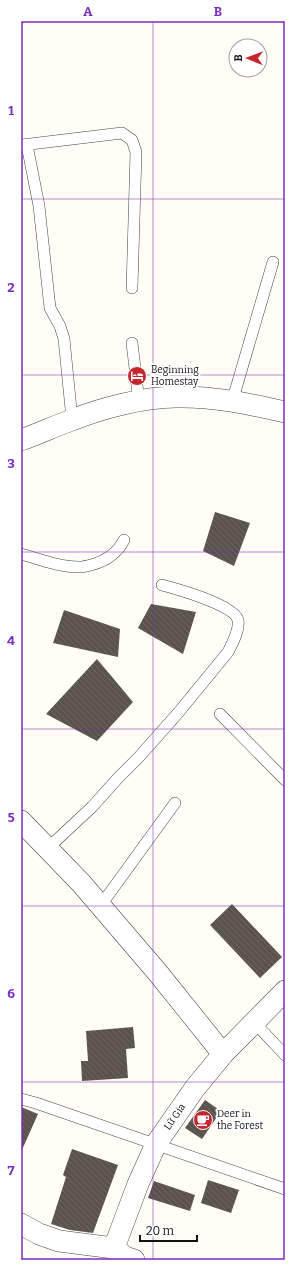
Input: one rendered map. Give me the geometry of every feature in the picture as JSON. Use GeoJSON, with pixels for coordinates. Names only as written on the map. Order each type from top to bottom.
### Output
{"type":"FeatureCollection","features":[{"type":"Feature","properties":{"kind":"street"},"geometry":{"type":"LineString","coordinates":[[21,440],[72,420],[123,404],[176,397],[212,399],[254,405],[285,412]]}},
{"type":"Feature","properties":{"kind":"street"},"geometry":{"type":"LineString","coordinates":[[21,821],[81,883],[223,1054]]}},
{"type":"Feature","properties":{"kind":"street","name":"Lữ Gia"},"geometry":{"type":"LineString","coordinates":[[114,1248],[135,1191],[156,1144],[195,1088],[223,1054],[285,991]]}},
{"type":"Feature","properties":{"kind":"street"},"geometry":{"type":"LineString","coordinates":[[21,1224],[39,1234],[59,1241],[114,1248],[125,1256],[134,1260]]}},
{"type":"Feature","properties":{"kind":"lane"},"geometry":{"type":"LineString","coordinates":[[72,420],[64,339],[60,326],[50,308],[39,206],[24,145],[122,133],[132,140],[136,152],[132,288]]}},
{"type":"Feature","properties":{"kind":"lane"},"geometry":{"type":"LineString","coordinates":[[232,402],[273,262]]}},
{"type":"Feature","properties":{"kind":"lane"},"geometry":{"type":"LineString","coordinates":[[132,343],[139,402]]}},
{"type":"Feature","properties":{"kind":"lane"},"geometry":{"type":"LineString","coordinates":[[21,554],[59,565],[79,568],[110,558],[120,548],[124,540]]}},
{"type":"Feature","properties":{"kind":"lane"},"geometry":{"type":"LineString","coordinates":[[48,848],[92,808],[118,778],[139,757],[178,713],[228,652],[232,643],[238,622],[236,616],[228,609],[198,596],[162,584]]}},
{"type":"Feature","properties":{"kind":"lane"},"geometry":{"type":"LineString","coordinates":[[220,714],[285,780]]}},
{"type":"Feature","properties":{"kind":"lane"},"geometry":{"type":"LineString","coordinates":[[100,905],[175,803]]}},
{"type":"Feature","properties":{"kind":"lane"},"geometry":{"type":"LineString","coordinates":[[254,1022],[285,1055]]}},
{"type":"Feature","properties":{"kind":"lane"},"geometry":{"type":"LineString","coordinates":[[21,1100],[36,1103],[285,1189]]}},
{"type":"Feature","properties":{"kind":"building"},"geometry":{"type":"Polygon","coordinates":[[[215,512],[250,523],[234,566],[203,551],[215,512]]]}},
{"type":"Feature","properties":{"kind":"building"},"geometry":{"type":"Polygon","coordinates":[[[151,604],[196,612],[183,654],[138,628],[151,604]]]}},
{"type":"Feature","properties":{"kind":"building"},"geometry":{"type":"Polygon","coordinates":[[[64,610],[120,629],[118,657],[53,643],[64,610]]]}},
{"type":"Feature","properties":{"kind":"building"},"geometry":{"type":"Polygon","coordinates":[[[97,659],[133,702],[97,741],[46,714],[97,659]]]}},
{"type":"Feature","properties":{"kind":"building"},"geometry":{"type":"Polygon","coordinates":[[[232,904],[282,957],[260,978],[210,925],[232,904]]]}},
{"type":"Feature","properties":{"kind":"building"},"geometry":{"type":"Polygon","coordinates":[[[133,1027],[135,1048],[126,1049],[128,1078],[82,1081],[81,1061],[88,1061],[86,1031],[133,1027]]]}},
{"type":"Feature","properties":{"kind":"building","name":"Deer in the Forest"},"geometry":{"type":"Polygon","coordinates":[[[205,1100],[221,1111],[202,1139],[185,1128],[205,1100]]]}},
{"type":"Feature","properties":{"kind":"building"},"geometry":{"type":"Polygon","coordinates":[[[21,1107],[38,1114],[21,1152],[21,1107]]]}},
{"type":"Feature","properties":{"kind":"building"},"geometry":{"type":"Polygon","coordinates":[[[72,1149],[118,1165],[93,1233],[70,1230],[51,1224],[66,1177],[63,1175],[72,1149]]]}},
{"type":"Feature","properties":{"kind":"building"},"geometry":{"type":"Polygon","coordinates":[[[208,1180],[239,1190],[231,1213],[201,1203],[208,1180]]]}},
{"type":"Feature","properties":{"kind":"building"},"geometry":{"type":"Polygon","coordinates":[[[154,1181],[195,1195],[190,1211],[148,1198],[154,1181]]]}},
{"type":"Feature","properties":{"kind":"place","name":"Beginning Homestay"},"geometry":{"type":"Point","coordinates":[137,376]}},
{"type":"Feature","properties":{"kind":"place","name":"Deer in the Forest"},"geometry":{"type":"Point","coordinates":[203,1120]}}]}
